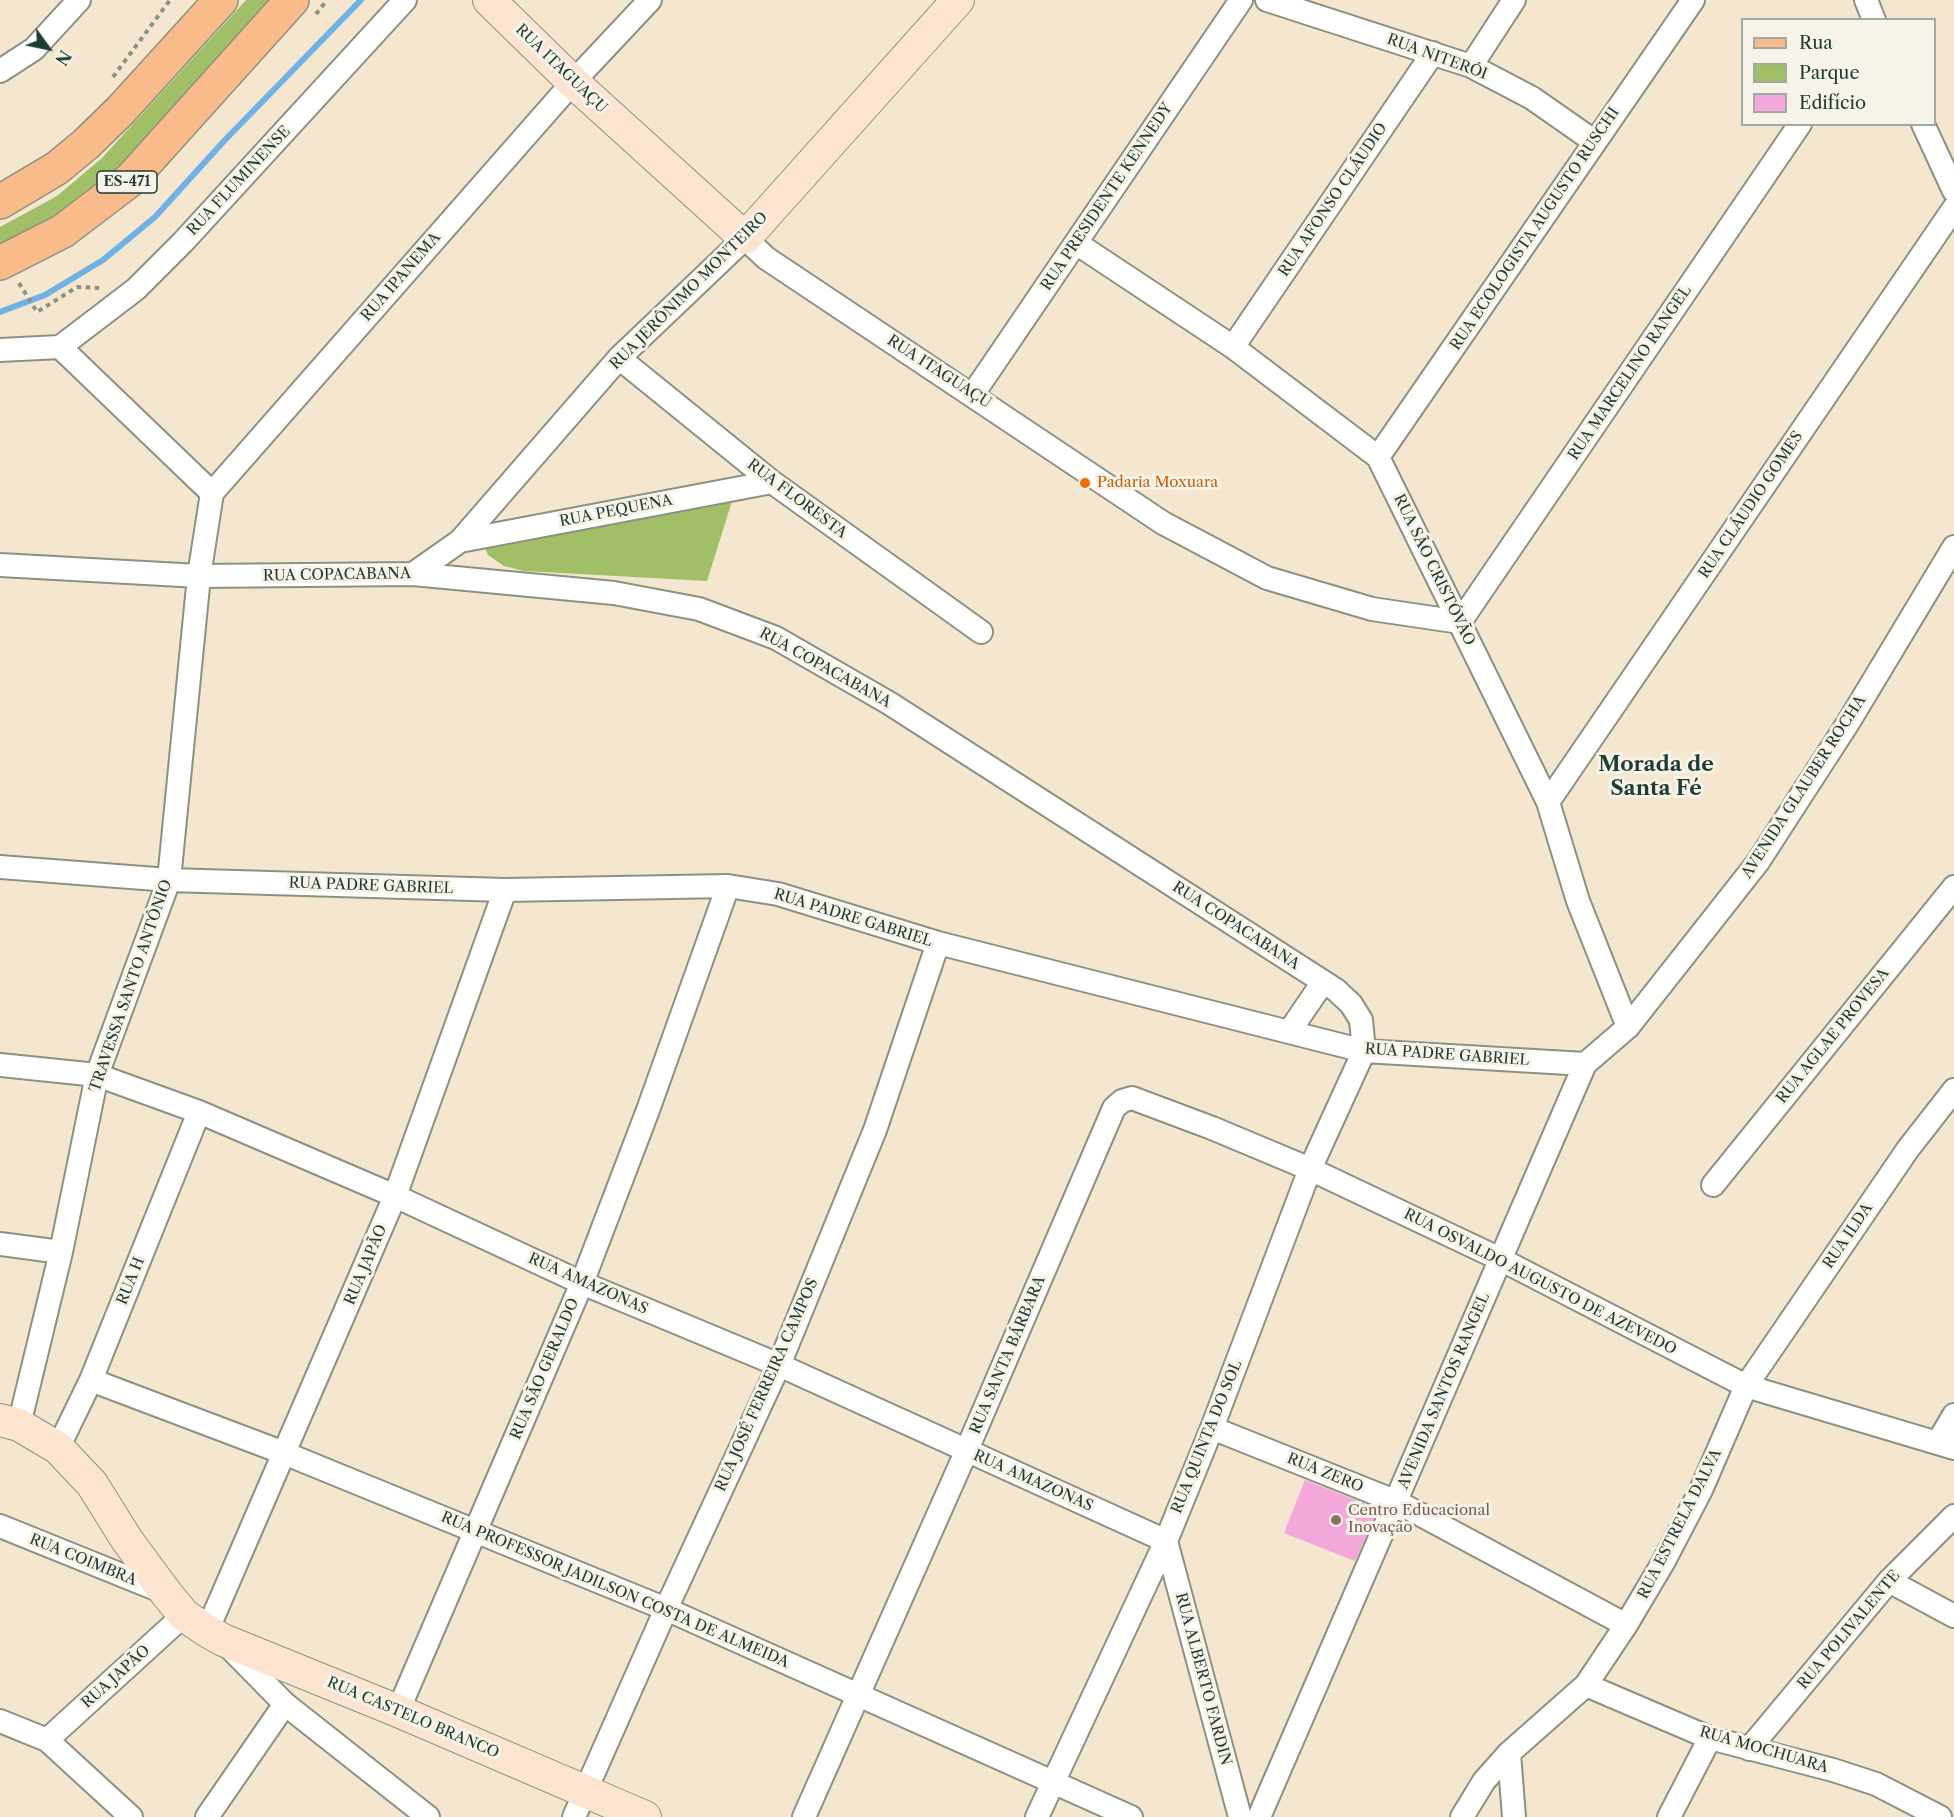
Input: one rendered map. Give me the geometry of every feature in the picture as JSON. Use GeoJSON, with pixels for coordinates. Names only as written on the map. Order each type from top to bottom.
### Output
{"type":"FeatureCollection","features":[{"type":"Feature","properties":{"kind":"main road"},"geometry":{"type":"LineString","coordinates":[[0,202],[57,168],[86,144],[120,111],[221,0]]}},
{"type":"Feature","properties":{"kind":"main road","name":"ES-471"},"geometry":{"type":"LineString","coordinates":[[11,274],[130,180],[292,0]]}},
{"type":"Feature","properties":{"kind":"street"},"geometry":{"type":"LineString","coordinates":[[0,71],[34,49],[79,0]]}},
{"type":"Feature","properties":{"kind":"street","name":"RUA FLUMINENSE"},"geometry":{"type":"LineString","coordinates":[[60,347],[136,289],[183,242],[405,0]]}},
{"type":"Feature","properties":{"kind":"street","name":"RUA ITAGUAÇU"},"geometry":{"type":"LineString","coordinates":[[489,0],[573,82],[766,258],[973,394],[1163,523],[1267,578],[1372,609],[1460,622]]}},
{"type":"Feature","properties":{"kind":"street","name":"RUA IPANEMA"},"geometry":{"type":"LineString","coordinates":[[212,493],[573,82],[650,0]]}},
{"type":"Feature","properties":{"kind":"street","name":"RUA JERÔNIMO MONTEIRO"},"geometry":{"type":"LineString","coordinates":[[413,574],[460,541],[619,358],[745,238],[958,0]]}},
{"type":"Feature","properties":{"kind":"street","name":"RUA PRESIDENTE KENNEDY"},"geometry":{"type":"LineString","coordinates":[[973,394],[1241,0]]}},
{"type":"Feature","properties":{"kind":"street","name":"RUA NITERÓI"},"geometry":{"type":"LineString","coordinates":[[1267,0],[1471,66],[1532,98],[1595,142]]}},
{"type":"Feature","properties":{"kind":"street"},"geometry":{"type":"LineString","coordinates":[[1471,66],[1514,0]]}},
{"type":"Feature","properties":{"kind":"street","name":"RUA ECOLOGISTA AUGUSTO RUSCHI"},"geometry":{"type":"LineString","coordinates":[[1378,457],[1693,0]]}},
{"type":"Feature","properties":{"kind":"street","name":"RUA AFONSO CLÁUDIO"},"geometry":{"type":"LineString","coordinates":[[1233,347],[1433,53]]}},
{"type":"Feature","properties":{"kind":"street","name":"RUA MARCELINO RANGEL"},"geometry":{"type":"LineString","coordinates":[[1460,622],[1799,126]]}},
{"type":"Feature","properties":{"kind":"street"},"geometry":{"type":"LineString","coordinates":[[1924,126],[1954,191]]}},
{"type":"Feature","properties":{"kind":"street","name":"RUA CLÁUDIO GOMES"},"geometry":{"type":"LineString","coordinates":[[1548,802],[1954,208]]}},
{"type":"Feature","properties":{"kind":"street","name":"RUA SÃO CRISTÓVÃO"},"geometry":{"type":"LineString","coordinates":[[1076,243],[1233,347],[1378,457],[1548,802],[1578,902],[1628,1027]]}},
{"type":"Feature","properties":{"kind":"street"},"geometry":{"type":"LineString","coordinates":[[0,350],[60,347],[212,493],[199,576]]}},
{"type":"Feature","properties":{"kind":"street","name":"RUA FLORESTA"},"geometry":{"type":"LineString","coordinates":[[619,358],[772,482],[981,632]]}},
{"type":"Feature","properties":{"kind":"street","name":"RUA PEQUENA"},"geometry":{"type":"LineString","coordinates":[[460,541],[772,482]]}},
{"type":"Feature","properties":{"kind":"street","name":"AVENIDA GLAUBER ROCHA"},"geometry":{"type":"LineString","coordinates":[[1585,1064],[1628,1027],[1758,862],[1848,723],[1954,547]]}},
{"type":"Feature","properties":{"kind":"street","name":"RUA COPACABANA"},"geometry":{"type":"LineString","coordinates":[[0,565],[199,576],[413,574],[614,593],[699,609],[776,638],[889,703],[1323,982],[1351,1004],[1361,1020],[1364,1051]]}},
{"type":"Feature","properties":{"kind":"street","name":"TRAVESSA SANTO ANTÔNIO"},"geometry":{"type":"LineString","coordinates":[[10,1423],[61,1252],[97,1075],[169,880],[199,576]]}},
{"type":"Feature","properties":{"kind":"street","name":"RUA PADRE GABRIEL"},"geometry":{"type":"LineString","coordinates":[[0,867],[169,880],[505,890],[728,886],[778,894],[938,943],[1364,1051],[1585,1064]]}},
{"type":"Feature","properties":{"kind":"street","name":"RUA SÃO GERALDO"},"geometry":{"type":"LineString","coordinates":[[398,1711],[477,1532],[582,1283],[648,1110],[728,886]]}},
{"type":"Feature","properties":{"kind":"street","name":"RUA AGLAE PROVESA"},"geometry":{"type":"LineString","coordinates":[[1713,1185],[1954,887]]}},
{"type":"Feature","properties":{"kind":"street","name":"RUA JAPÃO"},"geometry":{"type":"LineString","coordinates":[[47,1740],[195,1620],[284,1453],[395,1196],[505,890]]}},
{"type":"Feature","properties":{"kind":"street","name":"RUA JOSÉ FERREIRA CAMPOS"},"geometry":{"type":"LineString","coordinates":[[580,1804],[666,1609],[779,1365],[875,1130],[938,943]]}},
{"type":"Feature","properties":{"kind":"street"},"geometry":{"type":"LineString","coordinates":[[1289,1032],[1323,982]]}},
{"type":"Feature","properties":{"kind":"street","name":"RUA QUINTA DO SOL"},"geometry":{"type":"LineString","coordinates":[[1037,1817],[1166,1541],[1212,1428],[1310,1169],[1364,1051]]}},
{"type":"Feature","properties":{"kind":"street","name":"AVENIDA SANTOS RANGEL"},"geometry":{"type":"LineString","coordinates":[[1259,1817],[1585,1064]]}},
{"type":"Feature","properties":{"kind":"street","name":"RUA AMAZONAS"},"geometry":{"type":"LineString","coordinates":[[0,1065],[97,1075],[199,1112],[395,1196],[582,1283],[779,1365],[1166,1541]]}},
{"type":"Feature","properties":{"kind":"street","name":"RUA ILDA"},"geometry":{"type":"LineString","coordinates":[[1746,1386],[1908,1149],[1954,1090]]}},
{"type":"Feature","properties":{"kind":"street","name":"RUA OSVALDO AUGUSTO DE AZEVEDO"},"geometry":{"type":"LineString","coordinates":[[1132,1098],[1310,1169],[1500,1259],[1746,1386],[1946,1445]]}},
{"type":"Feature","properties":{"kind":"street","name":"RUA SANTA BÁRBARA"},"geometry":{"type":"LineString","coordinates":[[804,1817],[966,1452],[1114,1108],[1122,1101],[1132,1098]]}},
{"type":"Feature","properties":{"kind":"street","name":"RUA H"},"geometry":{"type":"LineString","coordinates":[[58,1448],[91,1380],[199,1112]]}},
{"type":"Feature","properties":{"kind":"street"},"geometry":{"type":"LineString","coordinates":[[0,1244],[61,1252]]}},
{"type":"Feature","properties":{"kind":"street","name":"RUA PROFESSOR JADILSON COSTA DE ALMEIDA"},"geometry":{"type":"LineString","coordinates":[[91,1380],[284,1453],[666,1609],[1131,1817]]}},
{"type":"Feature","properties":{"kind":"street","name":"RUA ESTRELA DALVA"},"geometry":{"type":"LineString","coordinates":[[1462,1817],[1484,1781],[1509,1753],[1586,1685],[1626,1625],[1664,1561],[1701,1490],[1746,1386]]}},
{"type":"Feature","properties":{"kind":"street"},"geometry":{"type":"LineString","coordinates":[[1946,1445],[1954,1415]]}},
{"type":"Feature","properties":{"kind":"street"},"geometry":{"type":"LineString","coordinates":[[10,1423],[58,1448],[92,1484],[127,1540],[195,1620],[285,1704],[428,1817]]}},
{"type":"Feature","properties":{"kind":"street","name":"RUA ZERO"},"geometry":{"type":"LineString","coordinates":[[1212,1428],[1397,1502],[1626,1625]]}},
{"type":"Feature","properties":{"kind":"street","name":"RUA POLIVALENTE"},"geometry":{"type":"LineString","coordinates":[[1749,1749],[1889,1581],[1954,1516]]}},
{"type":"Feature","properties":{"kind":"street","name":"RUA COIMBRA"},"geometry":{"type":"LineString","coordinates":[[0,1526],[195,1620]]}},
{"type":"Feature","properties":{"kind":"street","name":"RUA ALBERTO FARDIN"},"geometry":{"type":"LineString","coordinates":[[1166,1541],[1240,1817]]}},
{"type":"Feature","properties":{"kind":"street"},"geometry":{"type":"LineString","coordinates":[[1889,1581],[1954,1616]]}},
{"type":"Feature","properties":{"kind":"street","name":"RUA CASTELO BRANCO"},"geometry":{"type":"LineString","coordinates":[[195,1620],[398,1711],[580,1804],[645,1817]]}},
{"type":"Feature","properties":{"kind":"street","name":"RUA MOCHUARA"},"geometry":{"type":"LineString","coordinates":[[1586,1685],[1710,1738],[1833,1770],[1875,1784],[1940,1817]]}},
{"type":"Feature","properties":{"kind":"street"},"geometry":{"type":"LineString","coordinates":[[207,1817],[285,1704]]}},
{"type":"Feature","properties":{"kind":"street"},"geometry":{"type":"LineString","coordinates":[[0,1721],[47,1740],[131,1817]]}},
{"type":"Feature","properties":{"kind":"street"},"geometry":{"type":"LineString","coordinates":[[1670,1817],[1710,1738]]}},
{"type":"Feature","properties":{"kind":"street"},"geometry":{"type":"LineString","coordinates":[[1509,1753],[1514,1817]]}},
{"type":"Feature","properties":{"kind":"path"},"geometry":{"type":"LineString","coordinates":[[107,86],[170,0]]}},
{"type":"Feature","properties":{"kind":"path"},"geometry":{"type":"LineString","coordinates":[[11,274],[37,312],[77,287],[136,289]]}},
{"type":"Feature","properties":{"kind":"green space"},"geometry":{"type":"Polygon","coordinates":[[[246,0],[279,0],[119,175],[0,253],[0,227],[57,196],[102,158],[246,0]]]}},
{"type":"Feature","properties":{"kind":"green space"},"geometry":{"type":"Polygon","coordinates":[[[733,498],[707,581],[524,571],[504,566],[488,555],[485,548],[486,544],[733,498]]]}},
{"type":"Feature","properties":{"kind":"building","name":"Centro Educacional Inovação"},"geometry":{"type":"Polygon","coordinates":[[[1305,1480],[1378,1509],[1355,1561],[1284,1533],[1305,1480]]]}},
{"type":"Feature","properties":{"kind":"waterway"},"geometry":{"type":"LineString","coordinates":[[0,312],[45,295],[103,260],[155,217],[224,141],[361,0]]}},
{"type":"Feature","properties":{"kind":"place","name":"Padaria Moxuara"},"geometry":{"type":"Point","coordinates":[1085,483]}},
{"type":"Feature","properties":{"kind":"place","name":"Centro Educacional Inovação"},"geometry":{"type":"Point","coordinates":[1336,1520]}},
{"type":"Feature","properties":{"kind":"district","name":"Morada de Santa Fé"},"geometry":{"type":"Point","coordinates":[1656,777]}}]}
